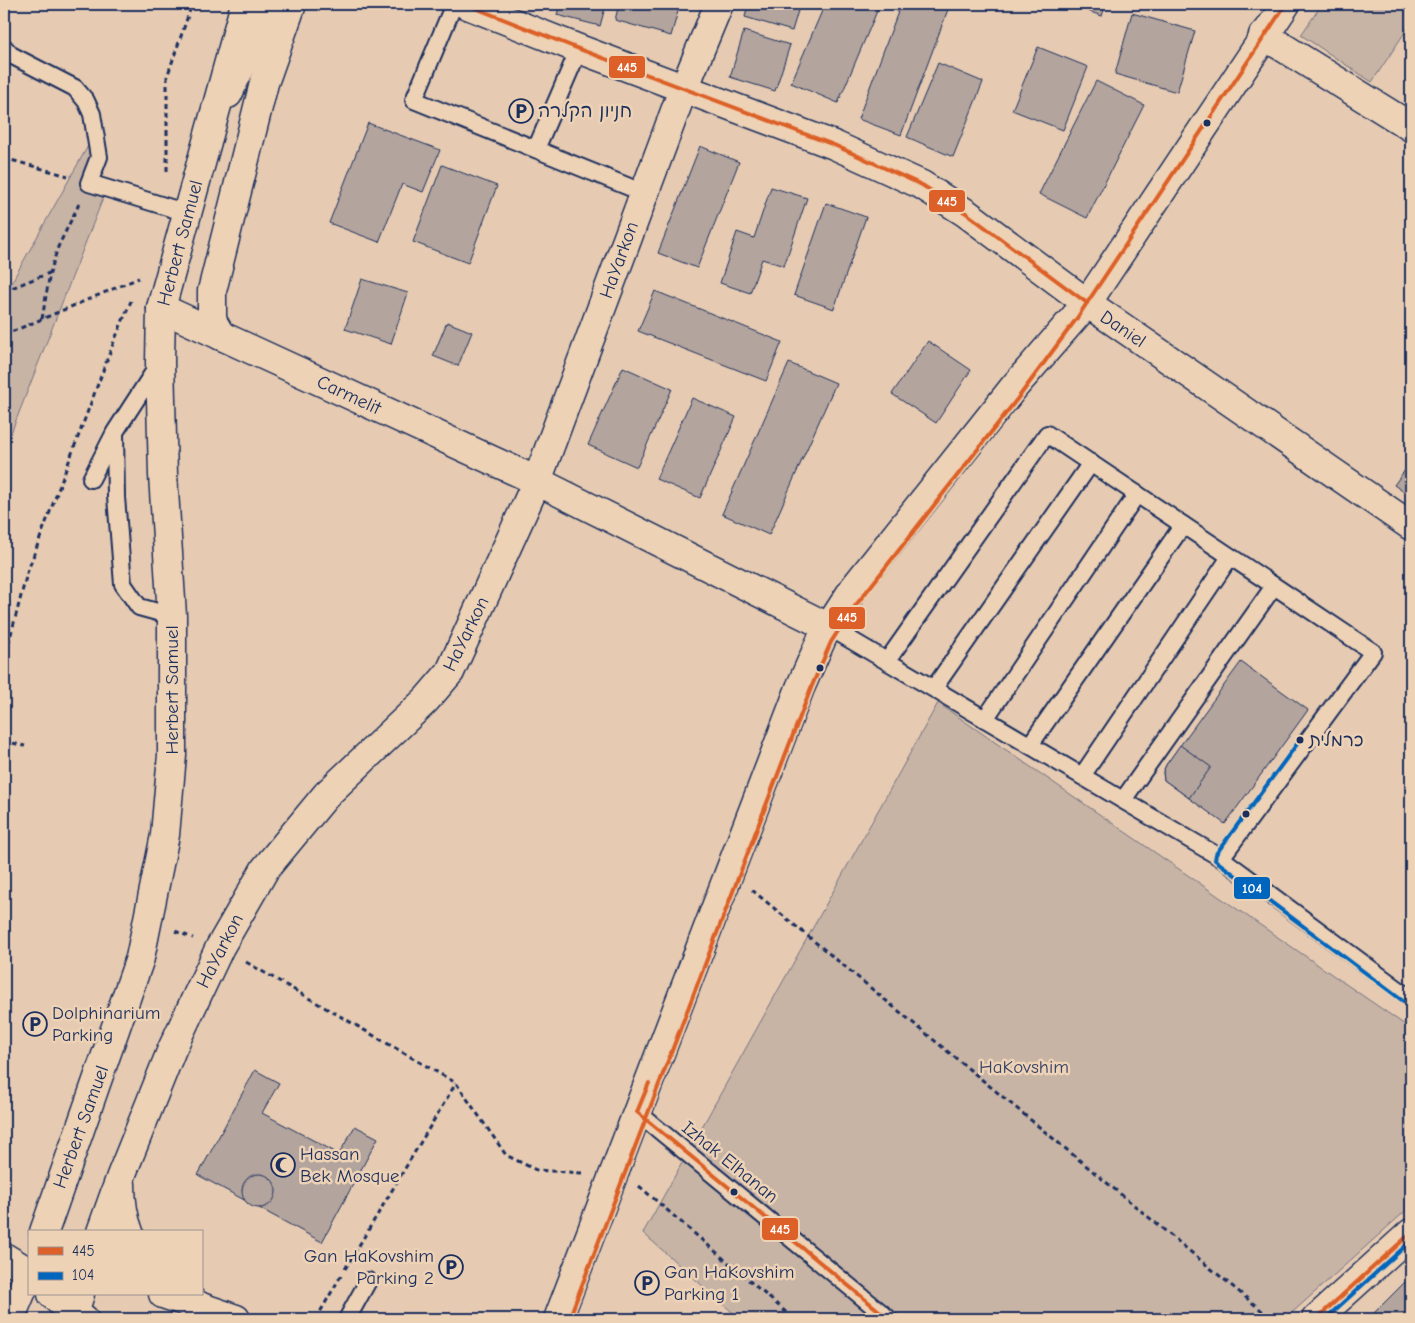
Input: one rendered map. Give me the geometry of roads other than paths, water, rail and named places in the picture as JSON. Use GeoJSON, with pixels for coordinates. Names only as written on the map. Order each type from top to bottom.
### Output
{"type":"FeatureCollection","features":[{"type":"Feature","properties":{"kind":"street","name":"Herbert Samuel"},"geometry":{"type":"LineString","coordinates":[[221,336],[212,320],[212,291],[264,83],[292,4]]}},
{"type":"Feature","properties":{"kind":"street","name":"Daniel"},"geometry":{"type":"LineString","coordinates":[[465,4],[834,145],[922,185],[966,213],[1086,303],[1411,526]]}},
{"type":"Feature","properties":{"kind":"street","name":"HaYarkon"},"geometry":{"type":"LineString","coordinates":[[102,1230],[121,1176],[172,1049],[220,947],[265,869],[327,794],[426,700],[450,672],[537,481],[644,193],[719,4]]}},
{"type":"Feature","properties":{"kind":"street"},"geometry":{"type":"LineString","coordinates":[[558,1319],[618,1176],[800,688],[854,588],[1014,387],[1086,303],[1263,35],[1286,4]]}},
{"type":"Feature","properties":{"kind":"street","name":"Herbert Samuel"},"geometry":{"type":"LineString","coordinates":[[259,9],[264,83]]}},
{"type":"Feature","properties":{"kind":"street","name":"Herbert Samuel"},"geometry":{"type":"LineString","coordinates":[[45,1230],[140,958],[165,835],[172,755],[172,616],[163,475],[160,362],[161,308],[177,210],[209,136],[259,9]]}},
{"type":"Feature","properties":{"kind":"street"},"geometry":{"type":"LineString","coordinates":[[1263,35],[1411,127]]}},
{"type":"Feature","properties":{"kind":"street","name":"Carmelit"},"geometry":{"type":"LineString","coordinates":[[161,308],[537,481],[833,629]]}},
{"type":"Feature","properties":{"kind":"street"},"geometry":{"type":"LineString","coordinates":[[121,1176],[121,1199],[128,1230]]}},
{"type":"Feature","properties":{"kind":"street"},"geometry":{"type":"LineString","coordinates":[[1316,1319],[1411,1233]]}},
{"type":"Feature","properties":{"kind":"street"},"geometry":{"type":"LineString","coordinates":[[4,1257],[28,1272]]}},
{"type":"Feature","properties":{"kind":"street"},"geometry":{"type":"LineString","coordinates":[[10,1319],[28,1275]]}},
{"type":"Feature","properties":{"kind":"street"},"geometry":{"type":"LineString","coordinates":[[55,1296],[78,1312]]}},
{"type":"Feature","properties":{"kind":"street"},"geometry":{"type":"LineString","coordinates":[[172,1296],[190,1300],[236,1319]]}},
{"type":"Feature","properties":{"kind":"lane"},"geometry":{"type":"LineString","coordinates":[[454,4],[414,100],[644,193]]}},
{"type":"Feature","properties":{"kind":"lane"},"geometry":{"type":"LineString","coordinates":[[4,47],[11,55],[75,88],[86,101],[92,114],[99,157],[89,183],[177,210]]}},
{"type":"Feature","properties":{"kind":"lane"},"geometry":{"type":"LineString","coordinates":[[536,149],[579,49]]}},
{"type":"Feature","properties":{"kind":"lane"},"geometry":{"type":"LineString","coordinates":[[91,479],[115,432],[160,362]]}},
{"type":"Feature","properties":{"kind":"lane"},"geometry":{"type":"LineString","coordinates":[[115,432],[116,497],[122,584],[139,606],[172,616]]}},
{"type":"Feature","properties":{"kind":"lane"},"geometry":{"type":"LineString","coordinates":[[887,661],[1047,434],[1373,652],[1221,858]]}},
{"type":"Feature","properties":{"kind":"lane"},"geometry":{"type":"LineString","coordinates":[[934,688],[1091,463]]}},
{"type":"Feature","properties":{"kind":"lane"},"geometry":{"type":"LineString","coordinates":[[985,719],[1137,494]]}},
{"type":"Feature","properties":{"kind":"lane"},"geometry":{"type":"LineString","coordinates":[[1030,745],[1183,525]]}},
{"type":"Feature","properties":{"kind":"lane"},"geometry":{"type":"LineString","coordinates":[[1082,776],[1230,557]]}},
{"type":"Feature","properties":{"kind":"lane"},"geometry":{"type":"LineString","coordinates":[[1123,800],[1274,586]]}},
{"type":"Feature","properties":{"kind":"lane"},"geometry":{"type":"LineString","coordinates":[[641,1116],[738,878],[833,629]]}},
{"type":"Feature","properties":{"kind":"lane","name":"Carmelit"},"geometry":{"type":"LineString","coordinates":[[833,629],[1221,858],[1411,999]]}},
{"type":"Feature","properties":{"kind":"lane","name":"Izhak Elhanan"},"geometry":{"type":"LineString","coordinates":[[641,1116],[889,1319]]}},
{"type":"Feature","properties":{"kind":"lane"},"geometry":{"type":"LineString","coordinates":[[569,1319],[618,1176]]}},
{"type":"Feature","properties":{"kind":"lane"},"geometry":{"type":"LineString","coordinates":[[347,1319],[368,1281]]}},
{"type":"Feature","properties":{"kind":"place","name":"חניון הקלרה"},"geometry":{"type":"Point","coordinates":[521,111]}},
{"type":"Feature","properties":{"kind":"place","name":"כרמלית"},"geometry":{"type":"Point","coordinates":[1300,740]}},
{"type":"Feature","properties":{"kind":"place","name":"Dolphinarium Parking"},"geometry":{"type":"Point","coordinates":[35,1024]}},
{"type":"Feature","properties":{"kind":"place","name":"Hassan Bek Mosque"},"geometry":{"type":"Point","coordinates":[283,1165]}},
{"type":"Feature","properties":{"kind":"place","name":"Gan HaKovshim Parking 2"},"geometry":{"type":"Point","coordinates":[451,1267]}},
{"type":"Feature","properties":{"kind":"place","name":"Gan HaKovshim Parking 1"},"geometry":{"type":"Point","coordinates":[647,1283]}},
{"type":"Feature","properties":{"kind":"park label","name":"HaKovshim"},"geometry":{"type":"Point","coordinates":[1024,1067]}}]}
